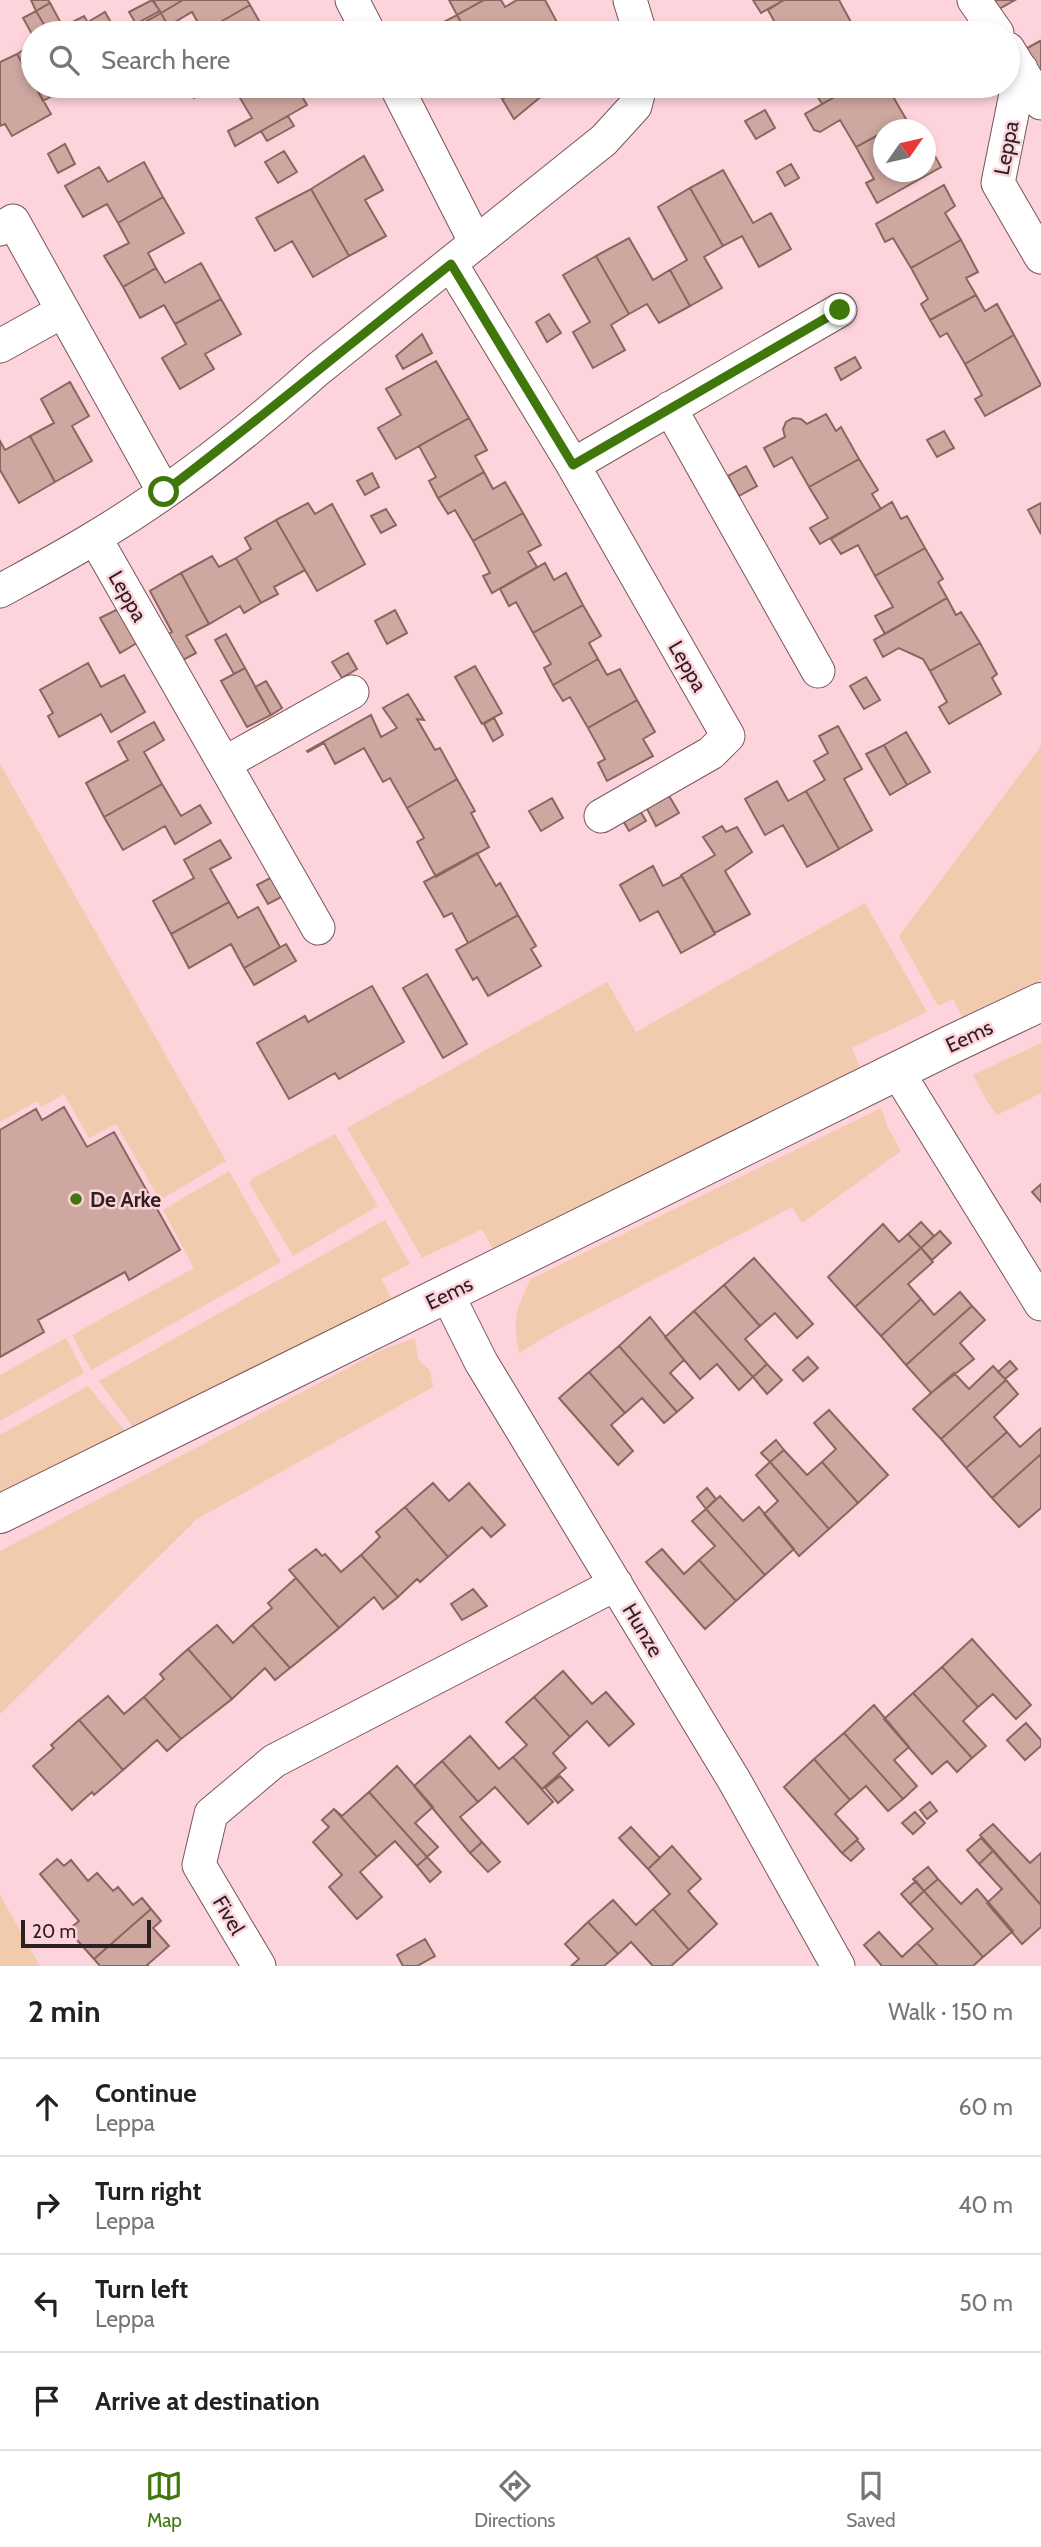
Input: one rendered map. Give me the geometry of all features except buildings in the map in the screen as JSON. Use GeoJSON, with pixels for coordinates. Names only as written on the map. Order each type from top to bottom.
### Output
{"type":"FeatureCollection","features":[{"type":"Feature","properties":{"kind":"street"},"geometry":{"type":"LineString","coordinates":[[352,0],[363,21]]}},
{"type":"Feature","properties":{"kind":"street"},"geometry":{"type":"LineString","coordinates":[[630,0],[636,21]]}},
{"type":"Feature","properties":{"kind":"street"},"geometry":{"type":"LineString","coordinates":[[974,0],[989,21]]}},
{"type":"Feature","properties":{"kind":"street","name":"Leppa"},"geometry":{"type":"LineString","coordinates":[[1020,67],[1041,103]]}},
{"type":"Feature","properties":{"kind":"street","name":"Leppa"},"geometry":{"type":"LineString","coordinates":[[401,98],[463,254],[573,465],[728,736],[711,752],[601,816]]}},
{"type":"Feature","properties":{"kind":"street"},"geometry":{"type":"LineString","coordinates":[[0,591],[95,538],[164,492],[281,403],[317,370],[604,140],[635,106],[637,98]]}},
{"type":"Feature","properties":{"kind":"street","name":"Leppa"},"geometry":{"type":"LineString","coordinates":[[1010,98],[998,183],[1041,257]]}},
{"type":"Feature","properties":{"kind":"street"},"geometry":{"type":"LineString","coordinates":[[0,229],[13,221],[164,492]]}},
{"type":"Feature","properties":{"kind":"street"},"geometry":{"type":"LineString","coordinates":[[573,465],[840,310]]}},
{"type":"Feature","properties":{"kind":"street"},"geometry":{"type":"LineString","coordinates":[[0,346],[63,311]]}},
{"type":"Feature","properties":{"kind":"street"},"geometry":{"type":"LineString","coordinates":[[670,408],[817,671]]}},
{"type":"Feature","properties":{"kind":"street","name":"Leppa"},"geometry":{"type":"LineString","coordinates":[[95,538],[318,928]]}},
{"type":"Feature","properties":{"kind":"street"},"geometry":{"type":"LineString","coordinates":[[225,764],[352,692]]}},
{"type":"Feature","properties":{"kind":"street","name":"Eems"},"geometry":{"type":"LineString","coordinates":[[0,1514],[1041,1002]]}},
{"type":"Feature","properties":{"kind":"street"},"geometry":{"type":"LineString","coordinates":[[897,1071],[1041,1304]]}},
{"type":"Feature","properties":{"kind":"street","name":"Hunze"},"geometry":{"type":"LineString","coordinates":[[447,1294],[481,1362],[734,1780],[838,1966]]}},
{"type":"Feature","properties":{"kind":"street","name":"Fivel"},"geometry":{"type":"LineString","coordinates":[[258,1966],[199,1865],[211,1814],[274,1761],[616,1584]]}},
{"type":"Feature","properties":{"kind":"shaded area"},"geometry":{"type":"Polygon","coordinates":[[[1041,746],[1041,980],[962,1017],[953,999],[938,1006],[899,936],[1041,746]]]}},
{"type":"Feature","properties":{"kind":"shaded area"},"geometry":{"type":"Polygon","coordinates":[[[0,764],[226,1161],[160,1200],[116,1124],[89,1138],[64,1094],[41,1107],[37,1101],[0,1122],[0,764]]]}},
{"type":"Feature","properties":{"kind":"shaded area"},"geometry":{"type":"Polygon","coordinates":[[[865,903],[927,1012],[852,1048],[860,1068],[493,1249],[482,1229],[422,1258],[347,1128],[607,982],[636,1032],[865,903]]]}},
{"type":"Feature","properties":{"kind":"shaded area"},"geometry":{"type":"Polygon","coordinates":[[[1041,1043],[1041,1093],[997,1115],[973,1075],[1041,1043]]]}},
{"type":"Feature","properties":{"kind":"shaded area"},"geometry":{"type":"Polygon","coordinates":[[[881,1108],[901,1151],[802,1223],[792,1207],[555,1331],[519,1353],[517,1314],[531,1279],[881,1108]]]}},
{"type":"Feature","properties":{"kind":"shaded area"},"geometry":{"type":"Polygon","coordinates":[[[335,1134],[378,1206],[293,1256],[249,1183],[253,1178],[335,1134]]]}},
{"type":"Feature","properties":{"kind":"shaded area"},"geometry":{"type":"Polygon","coordinates":[[[229,1171],[281,1262],[91,1370],[72,1335],[194,1268],[163,1210],[229,1171]]]}},
{"type":"Feature","properties":{"kind":"shaded area"},"geometry":{"type":"Polygon","coordinates":[[[385,1220],[410,1264],[381,1279],[392,1299],[133,1427],[99,1381],[385,1220]]]}},
{"type":"Feature","properties":{"kind":"shaded area"},"geometry":{"type":"Polygon","coordinates":[[[66,1338],[84,1373],[0,1421],[0,1375],[66,1338]]]}},
{"type":"Feature","properties":{"kind":"shaded area"},"geometry":{"type":"Polygon","coordinates":[[[415,1338],[418,1359],[430,1371],[433,1387],[197,1519],[0,1714],[0,1551],[382,1350],[415,1338]]]}},
{"type":"Feature","properties":{"kind":"shaded area"},"geometry":{"type":"Polygon","coordinates":[[[88,1386],[125,1431],[0,1493],[0,1435],[88,1386]]]}},
{"type":"Feature","properties":{"kind":"shaded area"},"geometry":{"type":"Polygon","coordinates":[[[0,1895],[40,1966],[0,1966],[0,1895]]]}},
{"type":"Feature","properties":{"kind":"place","name":"De Arke"},"geometry":{"type":"Point","coordinates":[76,1199]}},
{"type":"Feature","properties":{"kind":"route"},"geometry":{"type":"LineString","coordinates":[[164,492],[281,403],[317,370],[451,264],[573,465],[840,310]]}}]}
